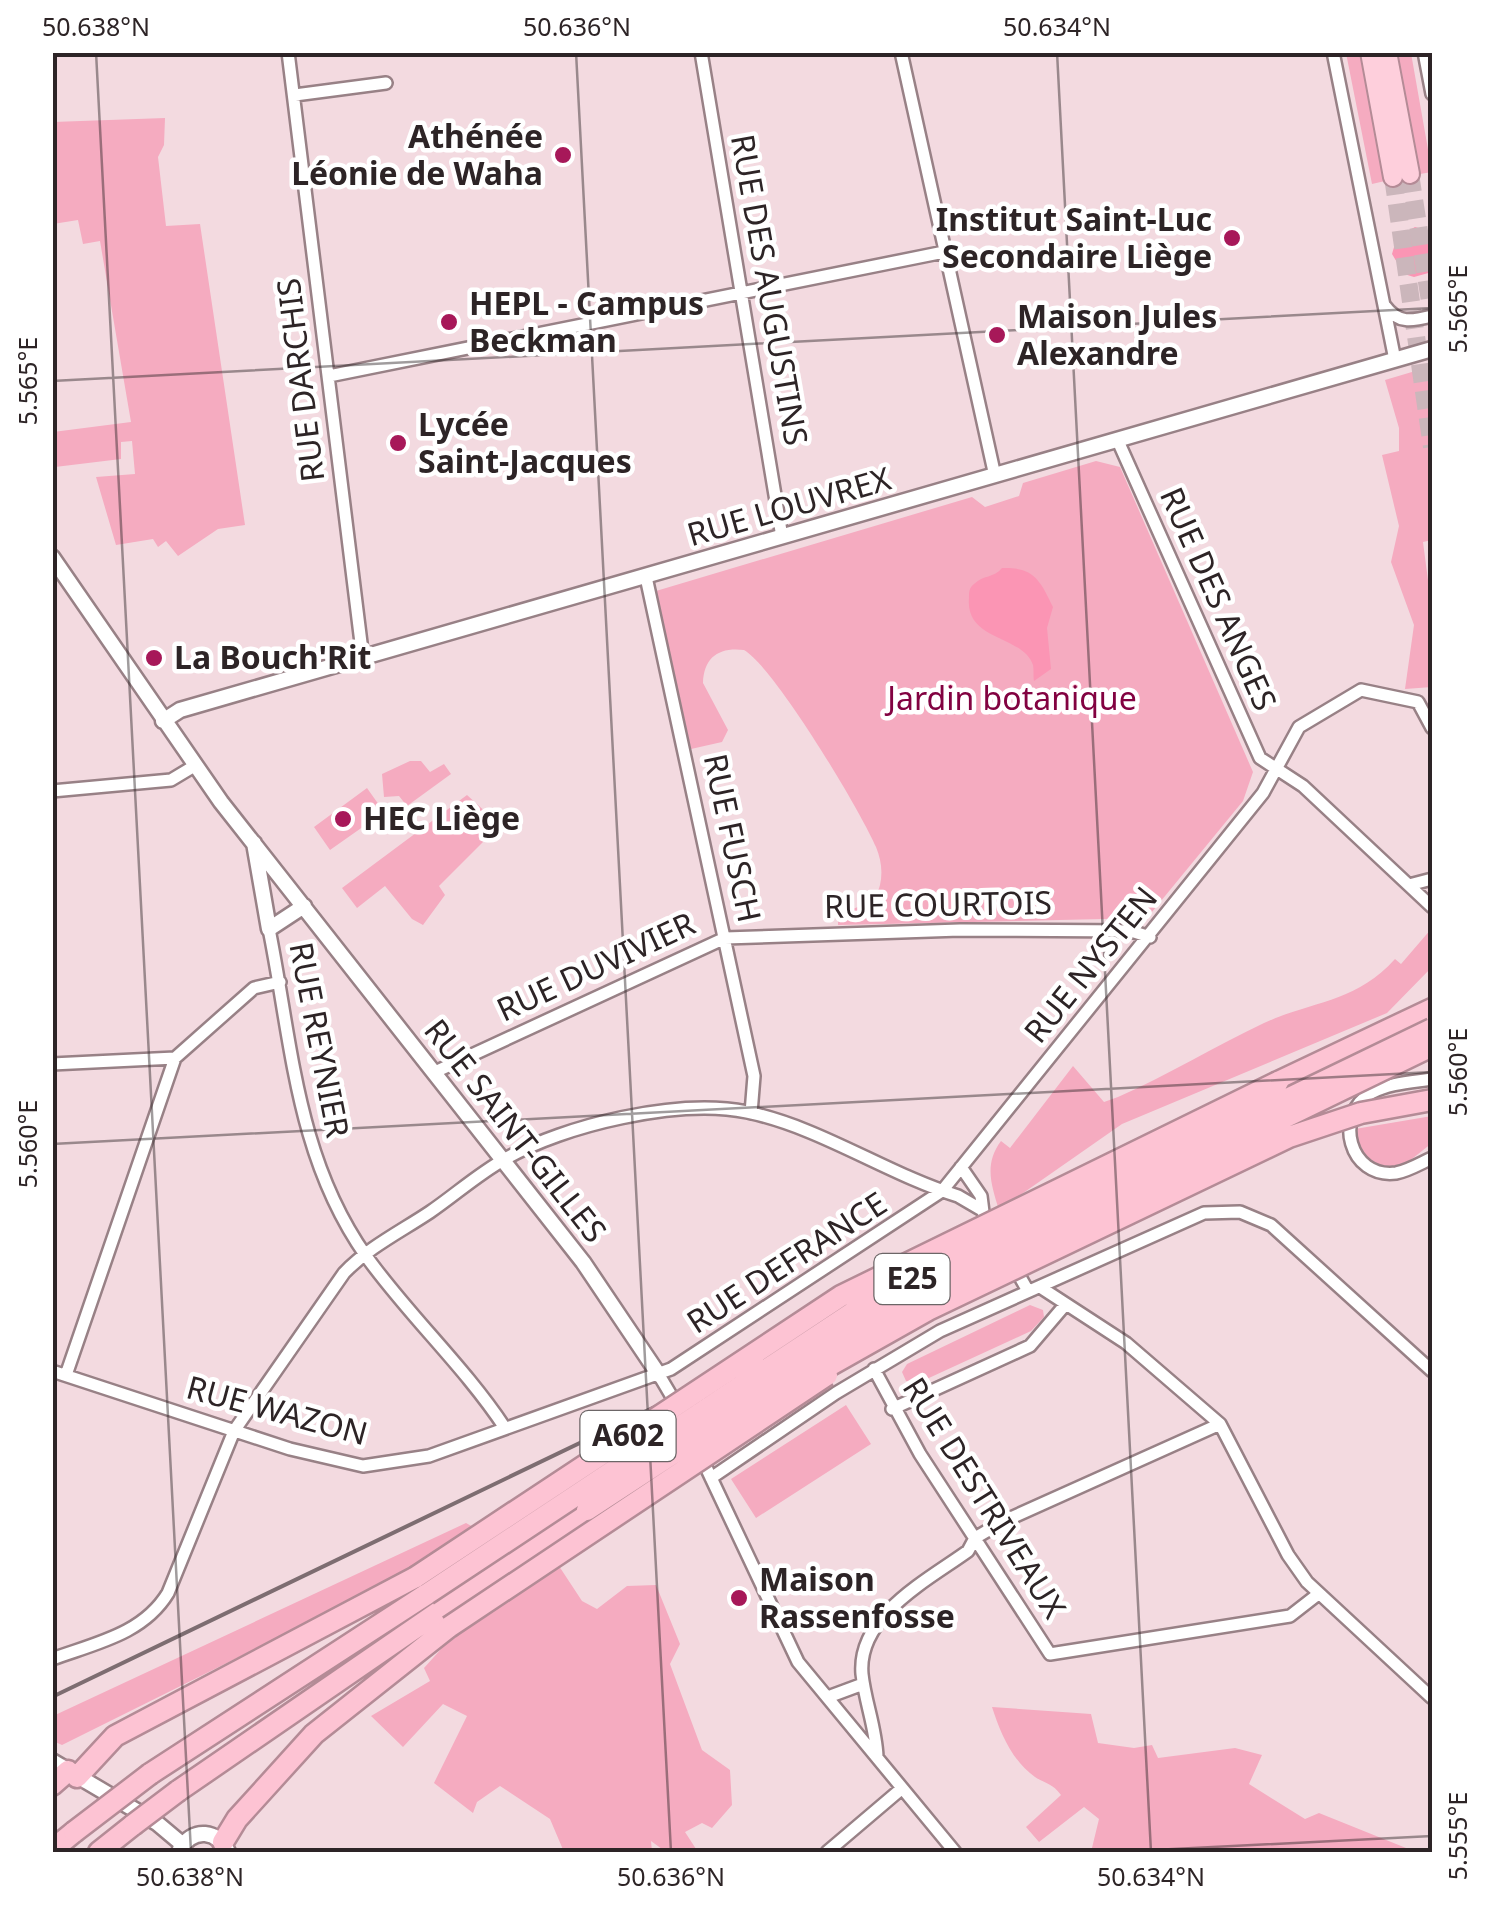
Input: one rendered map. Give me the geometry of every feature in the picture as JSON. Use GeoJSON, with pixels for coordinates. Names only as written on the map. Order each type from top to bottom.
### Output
{"type":"FeatureCollection","features":[{"type":"Feature","properties":{"kind":"highway"},"geometry":{"type":"LineString","coordinates":[[1370,52],[1402,176],[1386,52]]}},
{"type":"Feature","properties":{"kind":"highway","name":"A602"},"geometry":{"type":"LineString","coordinates":[[1334,1055],[1432,990]]}},
{"type":"Feature","properties":{"kind":"highway","name":"A602"},"geometry":{"type":"LineString","coordinates":[[62,1773],[116,1736],[421,1585],[842,1296],[1432,1009]]}},
{"type":"Feature","properties":{"kind":"highway","name":"E25"},"geometry":{"type":"LineString","coordinates":[[52,1850],[150,1774],[378,1622],[421,1585],[873,1299],[1432,1029]]}},
{"type":"Feature","properties":{"kind":"highway","name":"E25"},"geometry":{"type":"LineString","coordinates":[[99,1852],[178,1791],[444,1620],[587,1510],[906,1301],[1432,1046]]}},
{"type":"Feature","properties":{"kind":"highway","name":"A602"},"geometry":{"type":"LineString","coordinates":[[587,1510],[620,1498],[869,1344],[944,1303],[1289,1136],[1361,1113],[1432,1100]]}},
{"type":"Feature","properties":{"kind":"highway","name":"A602"},"geometry":{"type":"LineString","coordinates":[[225,1847],[236,1819],[314,1734],[444,1620],[869,1344]]}},
{"type":"Feature","properties":{"kind":"street","name":"RUE DARCHIS"},"geometry":{"type":"LineString","coordinates":[[288,52],[362,659]]}},
{"type":"Feature","properties":{"kind":"street","name":"RUE DES AUGUSTINS"},"geometry":{"type":"LineString","coordinates":[[701,52],[782,537]]}},
{"type":"Feature","properties":{"kind":"street"},"geometry":{"type":"LineString","coordinates":[[901,52],[995,476]]}},
{"type":"Feature","properties":{"kind":"street"},"geometry":{"type":"LineString","coordinates":[[1333,52],[1395,360]]}},
{"type":"Feature","properties":{"kind":"street"},"geometry":{"type":"LineString","coordinates":[[1424,52],[1432,94]]}},
{"type":"Feature","properties":{"kind":"street"},"geometry":{"type":"LineString","coordinates":[[294,95],[386,83]]}},
{"type":"Feature","properties":{"kind":"street"},"geometry":{"type":"LineString","coordinates":[[328,376],[944,252]]}},
{"type":"Feature","properties":{"kind":"street"},"geometry":{"type":"LineString","coordinates":[[1382,302],[1396,318],[1409,321],[1432,316]]}},
{"type":"Feature","properties":{"kind":"street","name":"RUE LOUVREX"},"geometry":{"type":"LineString","coordinates":[[163,720],[180,710],[1432,349]]}},
{"type":"Feature","properties":{"kind":"street","name":"RUE DES ANGES"},"geometry":{"type":"LineString","coordinates":[[1118,441],[1260,758],[1303,786],[1432,906]]}},
{"type":"Feature","properties":{"kind":"street","name":"RUE SAINT-GILLES"},"geometry":{"type":"LineString","coordinates":[[52,557],[163,720],[254,842],[584,1262],[672,1397]]}},
{"type":"Feature","properties":{"kind":"street","name":"RUE FUSCH"},"geometry":{"type":"LineString","coordinates":[[646,577],[754,1076],[751,1112]]}},
{"type":"Feature","properties":{"kind":"street","name":"RUE NYSTEN"},"geometry":{"type":"LineString","coordinates":[[942,1191],[1150,937],[1278,770],[1299,727],[1361,690],[1418,702],[1432,728]]}},
{"type":"Feature","properties":{"kind":"street"},"geometry":{"type":"LineString","coordinates":[[52,791],[171,780],[196,765]]}},
{"type":"Feature","properties":{"kind":"street","name":"RUE REYNIER"},"geometry":{"type":"LineString","coordinates":[[254,842],[305,1133],[364,1253],[433,1333],[505,1428]]}},
{"type":"Feature","properties":{"kind":"street"},"geometry":{"type":"LineString","coordinates":[[1409,885],[1432,879]]}},
{"type":"Feature","properties":{"kind":"street"},"geometry":{"type":"LineString","coordinates":[[269,928],[304,906]]}},
{"type":"Feature","properties":{"kind":"street","name":"RUE COURTOIS"},"geometry":{"type":"LineString","coordinates":[[726,938],[960,930],[1132,931],[1150,937]]}},
{"type":"Feature","properties":{"kind":"street","name":"RUE DUVIVIER"},"geometry":{"type":"LineString","coordinates":[[436,1072],[726,938]]}},
{"type":"Feature","properties":{"kind":"street"},"geometry":{"type":"LineString","coordinates":[[59,1373],[174,1058],[254,988],[280,982]]}},
{"type":"Feature","properties":{"kind":"street"},"geometry":{"type":"LineString","coordinates":[[52,1064],[174,1058]]}},
{"type":"Feature","properties":{"kind":"street"},"geometry":{"type":"LineString","coordinates":[[1432,1079],[1368,1094],[1356,1107],[1349,1129],[1353,1152],[1363,1164],[1381,1172],[1398,1173],[1432,1158]]}},
{"type":"Feature","properties":{"kind":"street"},"geometry":{"type":"LineString","coordinates":[[52,1659],[131,1630],[154,1616],[168,1593],[234,1431],[344,1273],[364,1253],[505,1159],[542,1143],[652,1110],[716,1108],[751,1112],[942,1191],[983,1212],[981,1196],[962,1167]]}},
{"type":"Feature","properties":{"kind":"street","name":"RUE DEFRANCE"},"geometry":{"type":"LineString","coordinates":[[659,1375],[714,1346],[942,1191]]}},
{"type":"Feature","properties":{"kind":"street"},"geometry":{"type":"LineString","coordinates":[[712,1478],[874,1369],[940,1330],[1204,1213],[1240,1212],[1272,1225],[1432,1372]]}},
{"type":"Feature","properties":{"kind":"street"},"geometry":{"type":"LineString","coordinates":[[1020,1277],[1126,1344],[1220,1424],[1288,1556],[1317,1596],[1348,1617],[1432,1698]]}},
{"type":"Feature","properties":{"kind":"street"},"geometry":{"type":"LineString","coordinates":[[892,1408],[1030,1346],[1064,1305]]}},
{"type":"Feature","properties":{"kind":"street","name":"RUE DESTRIVEAUX"},"geometry":{"type":"LineString","coordinates":[[874,1369],[892,1408],[1050,1654],[1290,1616],[1317,1596]]}},
{"type":"Feature","properties":{"kind":"street","name":"RUE WAZON"},"geometry":{"type":"LineString","coordinates":[[59,1373],[234,1431],[363,1466],[429,1456],[659,1375]]}},
{"type":"Feature","properties":{"kind":"street"},"geometry":{"type":"LineString","coordinates":[[878,1757],[862,1652],[882,1616],[968,1551],[975,1538],[1004,1520],[1220,1424]]}},
{"type":"Feature","properties":{"kind":"street"},"geometry":{"type":"LineString","coordinates":[[705,1464],[798,1662],[955,1852]]}},
{"type":"Feature","properties":{"kind":"street"},"geometry":{"type":"LineString","coordinates":[[828,1698],[864,1684]]}},
{"type":"Feature","properties":{"kind":"street"},"geometry":{"type":"LineString","coordinates":[[62,1773],[157,1823],[180,1848],[202,1833],[225,1847]]}},
{"type":"Feature","properties":{"kind":"street"},"geometry":{"type":"LineString","coordinates":[[827,1852],[900,1790]]}},
{"type":"Feature","properties":{"kind":"green space"},"geometry":{"type":"Polygon","coordinates":[[[1346,53],[1360,53],[1385,181],[1372,184],[1346,53]]]}},
{"type":"Feature","properties":{"kind":"green space"},"geometry":{"type":"Polygon","coordinates":[[[1396,53],[1411,53],[1432,172],[1420,174],[1396,53]]]}},
{"type":"Feature","properties":{"kind":"green space"},"geometry":{"type":"Polygon","coordinates":[[[165,118],[164,145],[158,157],[166,226],[200,224],[245,525],[218,529],[178,556],[166,541],[158,547],[153,539],[116,545],[96,477],[135,474],[132,441],[121,442],[121,459],[55,467],[53,432],[131,422],[100,241],[83,244],[78,220],[53,224],[53,122],[165,118]]]}},
{"type":"Feature","properties":{"kind":"green space"},"geometry":{"type":"Polygon","coordinates":[[[1432,366],[1432,540],[1423,542],[1432,611],[1432,687],[1405,689],[1414,625],[1391,562],[1399,526],[1382,455],[1399,451],[1399,428],[1385,380],[1432,366]]]}},
{"type":"Feature","properties":{"kind":"green space","name":"Jardin botanique"},"geometry":{"type":"Polygon","coordinates":[[[1096,461],[1120,467],[1253,772],[1243,801],[1147,918],[838,925],[838,912],[869,901],[880,885],[880,861],[867,829],[795,710],[744,650],[720,652],[706,666],[703,683],[728,730],[722,742],[691,749],[656,591],[972,497],[985,507],[1019,496],[1023,483],[1096,461]]]}},
{"type":"Feature","properties":{"kind":"green space"},"geometry":{"type":"Polygon","coordinates":[[[410,761],[421,761],[430,772],[444,764],[451,774],[407,806],[399,796],[384,797],[382,774],[410,761]]]}},
{"type":"Feature","properties":{"kind":"green space"},"geometry":{"type":"Polygon","coordinates":[[[367,788],[384,812],[330,850],[314,827],[367,788]]]}},
{"type":"Feature","properties":{"kind":"green space"},"geometry":{"type":"Polygon","coordinates":[[[467,795],[500,825],[439,886],[445,895],[423,925],[412,919],[385,886],[357,908],[342,888],[467,795]]]}},
{"type":"Feature","properties":{"kind":"green space"},"geometry":{"type":"Polygon","coordinates":[[[1432,928],[1432,967],[1387,1013],[1122,1124],[999,1210],[991,1174],[996,1150],[1001,1141],[1010,1148],[1073,1066],[1104,1102],[1118,1097],[1264,1023],[1349,993],[1395,959],[1401,964],[1432,928]]]}},
{"type":"Feature","properties":{"kind":"green space"},"geometry":{"type":"Polygon","coordinates":[[[1432,1116],[1432,1143],[1403,1166],[1384,1166],[1369,1160],[1356,1139],[1355,1129],[1432,1116]]]}},
{"type":"Feature","properties":{"kind":"green space"},"geometry":{"type":"Polygon","coordinates":[[[1030,1305],[1043,1310],[1044,1317],[1031,1331],[918,1383],[906,1381],[902,1372],[907,1364],[1030,1305]]]}},
{"type":"Feature","properties":{"kind":"green space"},"geometry":{"type":"Polygon","coordinates":[[[846,1405],[871,1444],[756,1518],[731,1479],[846,1405]]]}},
{"type":"Feature","properties":{"kind":"green space"},"geometry":{"type":"Polygon","coordinates":[[[466,1523],[475,1528],[412,1571],[62,1745],[53,1741],[53,1716],[466,1523]]]}},
{"type":"Feature","properties":{"kind":"green space"},"geometry":{"type":"Polygon","coordinates":[[[557,1563],[582,1601],[597,1609],[627,1586],[656,1585],[680,1644],[670,1664],[702,1750],[730,1770],[732,1805],[712,1828],[702,1823],[685,1832],[698,1852],[666,1852],[651,1841],[652,1852],[564,1852],[550,1819],[500,1786],[477,1802],[473,1813],[434,1783],[467,1716],[443,1704],[403,1747],[371,1716],[430,1681],[424,1668],[460,1628],[557,1563]]]}},
{"type":"Feature","properties":{"kind":"green space"},"geometry":{"type":"Polygon","coordinates":[[[992,1707],[1091,1714],[1098,1743],[1134,1748],[1152,1745],[1158,1758],[1235,1748],[1262,1755],[1249,1784],[1305,1819],[1319,1813],[1416,1852],[1091,1852],[1099,1819],[1084,1807],[1039,1842],[1026,1827],[1061,1795],[1020,1763],[1003,1736],[992,1707]]]}},
{"type":"Feature","properties":{"kind":"shaded area"},"geometry":{"type":"Polygon","coordinates":[[[1415,227],[1432,232],[1432,272],[1414,277],[1404,274],[1392,254],[1397,237],[1415,227]]]}},
{"type":"Feature","properties":{"kind":"shaded area"},"geometry":{"type":"Polygon","coordinates":[[[1002,568],[1022,570],[1035,577],[1053,607],[1047,628],[1051,669],[1034,681],[1033,665],[1027,655],[985,630],[970,612],[971,587],[1002,568]]]}},
{"type":"Feature","properties":{"kind":"tunnel"},"geometry":{"type":"LineString","coordinates":[[1410,174],[1432,314]]}},
{"type":"Feature","properties":{"kind":"tunnel"},"geometry":{"type":"LineString","coordinates":[[1393,177],[1432,447]]}},
{"type":"Feature","properties":{"kind":"railway"},"geometry":{"type":"LineString","coordinates":[[52,1697],[663,1403]]}},
{"type":"Feature","properties":{"kind":"place","name":"Athénée Léonie de Waha"},"geometry":{"type":"Point","coordinates":[563,155]}},
{"type":"Feature","properties":{"kind":"place","name":"Institut Saint-Luc Secondaire Liège"},"geometry":{"type":"Point","coordinates":[1232,238]}},
{"type":"Feature","properties":{"kind":"place","name":"HEPL - Campus Beckman"},"geometry":{"type":"Point","coordinates":[449,322]}},
{"type":"Feature","properties":{"kind":"place","name":"Maison Jules Alexandre"},"geometry":{"type":"Point","coordinates":[997,335]}},
{"type":"Feature","properties":{"kind":"place","name":"Lycée Saint-Jacques"},"geometry":{"type":"Point","coordinates":[398,443]}},
{"type":"Feature","properties":{"kind":"place","name":"La Bouch'Rit"},"geometry":{"type":"Point","coordinates":[154,658]}},
{"type":"Feature","properties":{"kind":"place","name":"HEC Liège"},"geometry":{"type":"Point","coordinates":[343,819]}},
{"type":"Feature","properties":{"kind":"place","name":"Maison Rassenfosse"},"geometry":{"type":"Point","coordinates":[739,1598]}}]}
